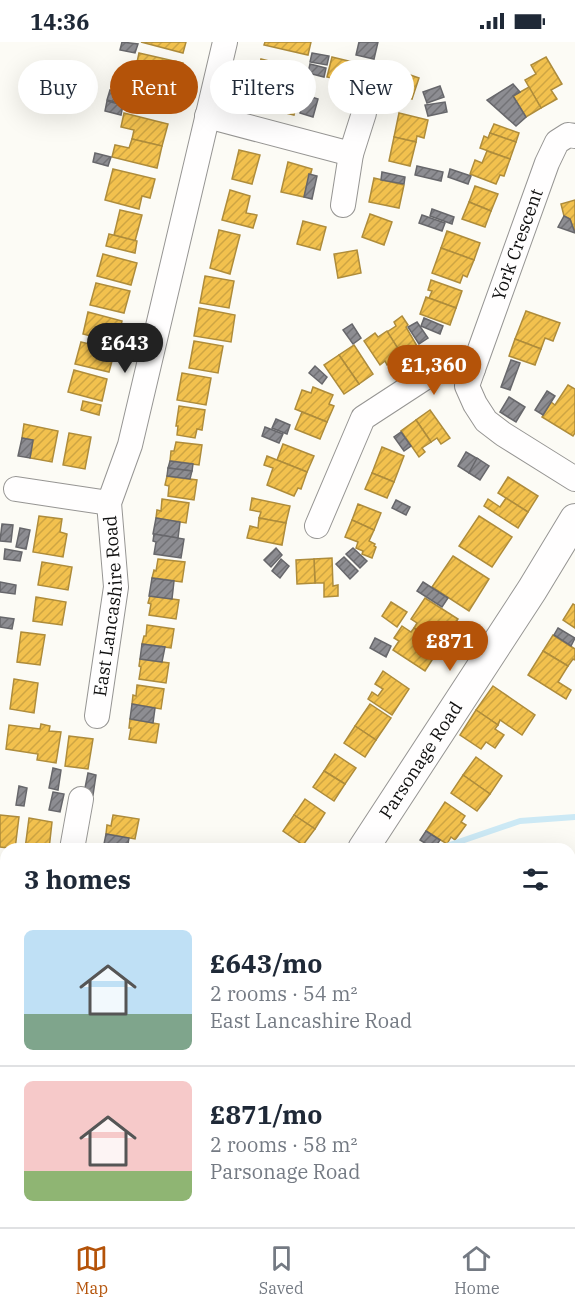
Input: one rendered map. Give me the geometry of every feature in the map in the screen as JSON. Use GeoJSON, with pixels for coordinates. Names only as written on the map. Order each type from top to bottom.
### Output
{"type":"FeatureCollection","features":[{"type":"Feature","properties":{"kind":"street","name":"East Lancashire Road"},"geometry":{"type":"LineString","coordinates":[[97,716],[116,587],[109,503],[129,445],[225,42]]}},
{"type":"Feature","properties":{"kind":"street"},"geometry":{"type":"LineString","coordinates":[[344,205],[351,154],[364,114]]}},
{"type":"Feature","properties":{"kind":"street"},"geometry":{"type":"LineString","coordinates":[[207,116],[351,154]]}},
{"type":"Feature","properties":{"kind":"street","name":"York Crescent"},"geometry":{"type":"LineString","coordinates":[[575,136],[568,135],[557,142],[547,163],[467,386],[486,421],[575,479]]}},
{"type":"Feature","properties":{"kind":"street"},"geometry":{"type":"LineString","coordinates":[[317,526],[363,418],[435,370],[473,369]]}},
{"type":"Feature","properties":{"kind":"street"},"geometry":{"type":"LineString","coordinates":[[16,489],[109,503]]}},
{"type":"Feature","properties":{"kind":"street","name":"Parsonage Road"},"geometry":{"type":"LineString","coordinates":[[367,843],[532,590],[575,519]]}},
{"type":"Feature","properties":{"kind":"street"},"geometry":{"type":"LineString","coordinates":[[73,843],[81,799]]}},
{"type":"Feature","properties":{"kind":"building: Homes"},"geometry":{"type":"Polygon","coordinates":[[[141,42],[186,42],[183,53],[141,42]]]}},
{"type":"Feature","properties":{"kind":"building: Homes"},"geometry":{"type":"Polygon","coordinates":[[[265,42],[311,42],[308,55],[264,45],[265,42]]]}},
{"type":"Feature","properties":{"kind":"building: Homes"},"geometry":{"type":"Polygon","coordinates":[[[139,53],[170,60],[138,60],[139,53]]]}},
{"type":"Feature","properties":{"kind":"building: Homes"},"geometry":{"type":"Polygon","coordinates":[[[546,57],[562,84],[551,90],[557,99],[541,108],[525,80],[536,74],[531,65],[546,57]]]}},
{"type":"Feature","properties":{"kind":"building: Homes"},"geometry":{"type":"Polygon","coordinates":[[[414,76],[419,78],[414,93],[414,76]]]}},
{"type":"Feature","properties":{"kind":"building: Homes"},"geometry":{"type":"Polygon","coordinates":[[[529,87],[541,108],[526,117],[513,96],[529,87]]]}},
{"type":"Feature","properties":{"kind":"building: Homes"},"geometry":{"type":"Polygon","coordinates":[[[124,114],[168,124],[162,146],[132,139],[134,130],[121,127],[124,114]]]}},
{"type":"Feature","properties":{"kind":"building: Homes"},"geometry":{"type":"Polygon","coordinates":[[[399,114],[428,120],[424,138],[417,136],[416,142],[394,137],[399,114]]]}},
{"type":"Feature","properties":{"kind":"building: Homes"},"geometry":{"type":"Polygon","coordinates":[[[494,124],[519,133],[516,142],[490,133],[494,124]]]}},
{"type":"Feature","properties":{"kind":"building: Homes"},"geometry":{"type":"Polygon","coordinates":[[[490,133],[516,142],[510,159],[480,148],[484,136],[488,138],[490,133]]]}},
{"type":"Feature","properties":{"kind":"building: Homes"},"geometry":{"type":"Polygon","coordinates":[[[394,137],[416,142],[410,166],[389,161],[394,137]]]}},
{"type":"Feature","properties":{"kind":"building: Homes"},"geometry":{"type":"Polygon","coordinates":[[[132,139],[162,146],[157,168],[112,157],[115,145],[129,148],[132,139]]]}},
{"type":"Feature","properties":{"kind":"building: Homes"},"geometry":{"type":"Polygon","coordinates":[[[239,150],[260,155],[252,184],[232,179],[239,150]]]}},
{"type":"Feature","properties":{"kind":"building: Homes"},"geometry":{"type":"Polygon","coordinates":[[[487,151],[510,159],[504,176],[500,175],[496,184],[470,174],[475,160],[482,163],[487,151]]]}},
{"type":"Feature","properties":{"kind":"building: Homes"},"geometry":{"type":"Polygon","coordinates":[[[288,162],[312,169],[304,197],[281,192],[288,162]]]}},
{"type":"Feature","properties":{"kind":"building: Homes"},"geometry":{"type":"Polygon","coordinates":[[[113,169],[155,179],[150,198],[142,196],[139,209],[105,200],[113,169]]]}},
{"type":"Feature","properties":{"kind":"building: Homes"},"geometry":{"type":"Polygon","coordinates":[[[374,178],[404,185],[399,208],[369,202],[374,178]]]}},
{"type":"Feature","properties":{"kind":"building: Homes"},"geometry":{"type":"Polygon","coordinates":[[[475,186],[498,194],[491,211],[469,202],[475,186]]]}},
{"type":"Feature","properties":{"kind":"building: Homes"},"geometry":{"type":"Polygon","coordinates":[[[230,190],[250,196],[246,213],[257,215],[253,228],[222,220],[230,190]]]}},
{"type":"Feature","properties":{"kind":"building: Homes"},"geometry":{"type":"Polygon","coordinates":[[[575,200],[575,233],[570,219],[564,216],[561,204],[575,200]]]}},
{"type":"Feature","properties":{"kind":"building: Homes"},"geometry":{"type":"Polygon","coordinates":[[[469,202],[491,211],[485,227],[462,219],[469,202]]]}},
{"type":"Feature","properties":{"kind":"building: Homes"},"geometry":{"type":"Polygon","coordinates":[[[120,210],[142,215],[135,241],[114,235],[120,210]]]}},
{"type":"Feature","properties":{"kind":"building: Homes"},"geometry":{"type":"Polygon","coordinates":[[[370,214],[392,222],[384,245],[362,237],[370,214]]]}},
{"type":"Feature","properties":{"kind":"building: Homes"},"geometry":{"type":"Polygon","coordinates":[[[303,221],[326,227],[320,250],[297,244],[303,221]]]}},
{"type":"Feature","properties":{"kind":"building: Homes"},"geometry":{"type":"Polygon","coordinates":[[[219,230],[240,235],[230,274],[210,268],[219,230]]]}},
{"type":"Feature","properties":{"kind":"building: Homes"},"geometry":{"type":"Polygon","coordinates":[[[447,231],[480,243],[474,260],[441,248],[447,231]]]}},
{"type":"Feature","properties":{"kind":"building: Homes"},"geometry":{"type":"Polygon","coordinates":[[[109,234],[137,241],[135,253],[106,246],[109,234]]]}},
{"type":"Feature","properties":{"kind":"building: Homes"},"geometry":{"type":"Polygon","coordinates":[[[441,248],[474,260],[467,277],[463,275],[460,283],[432,273],[441,248]]]}},
{"type":"Feature","properties":{"kind":"building: Homes"},"geometry":{"type":"Polygon","coordinates":[[[357,250],[361,273],[338,278],[334,254],[357,250]]]}},
{"type":"Feature","properties":{"kind":"building: Homes"},"geometry":{"type":"Polygon","coordinates":[[[103,254],[137,263],[131,285],[97,276],[103,254]]]}},
{"type":"Feature","properties":{"kind":"building: Homes"},"geometry":{"type":"Polygon","coordinates":[[[205,276],[234,281],[229,308],[200,303],[205,276]]]}},
{"type":"Feature","properties":{"kind":"building: Homes"},"geometry":{"type":"Polygon","coordinates":[[[431,280],[462,291],[456,308],[429,298],[432,291],[428,290],[431,280]]]}},
{"type":"Feature","properties":{"kind":"building: Homes"},"geometry":{"type":"Polygon","coordinates":[[[96,283],[130,291],[124,313],[90,305],[96,283]]]}},
{"type":"Feature","properties":{"kind":"building: Homes"},"geometry":{"type":"Polygon","coordinates":[[[426,297],[456,308],[450,325],[420,314],[426,297]]]}},
{"type":"Feature","properties":{"kind":"building: Homes"},"geometry":{"type":"Polygon","coordinates":[[[199,308],[235,315],[231,342],[194,336],[199,308]]]}},
{"type":"Feature","properties":{"kind":"building: Homes"},"geometry":{"type":"Polygon","coordinates":[[[526,311],[560,323],[553,341],[545,338],[541,349],[515,339],[526,311]]]}},
{"type":"Feature","properties":{"kind":"building: Homes"},"geometry":{"type":"Polygon","coordinates":[[[88,312],[122,321],[117,343],[83,334],[88,312]]]}},
{"type":"Feature","properties":{"kind":"building: Homes"},"geometry":{"type":"Polygon","coordinates":[[[402,316],[417,346],[402,355],[387,332],[396,326],[394,322],[402,316]]]}},
{"type":"Feature","properties":{"kind":"building: Homes"},"geometry":{"type":"Polygon","coordinates":[[[387,331],[402,355],[387,365],[385,361],[380,365],[364,341],[375,333],[378,337],[387,331]]]}},
{"type":"Feature","properties":{"kind":"building: Homes"},"geometry":{"type":"Polygon","coordinates":[[[515,339],[541,349],[535,365],[509,356],[515,339]]]}},
{"type":"Feature","properties":{"kind":"building: Homes"},"geometry":{"type":"Polygon","coordinates":[[[194,341],[223,346],[218,373],[189,368],[194,341]]]}},
{"type":"Feature","properties":{"kind":"building: Homes"},"geometry":{"type":"Polygon","coordinates":[[[81,342],[115,350],[109,372],[75,364],[81,342]]]}},
{"type":"Feature","properties":{"kind":"building: Homes"},"geometry":{"type":"Polygon","coordinates":[[[354,345],[373,374],[359,384],[339,355],[354,345]]]}},
{"type":"Feature","properties":{"kind":"building: Homes"},"geometry":{"type":"Polygon","coordinates":[[[339,355],[359,384],[344,394],[324,365],[339,355]]]}},
{"type":"Feature","properties":{"kind":"building: Homes"},"geometry":{"type":"Polygon","coordinates":[[[74,370],[107,379],[102,401],[68,392],[74,370]]]}},
{"type":"Feature","properties":{"kind":"building: Homes"},"geometry":{"type":"Polygon","coordinates":[[[182,373],[211,378],[206,405],[177,400],[182,373]]]}},
{"type":"Feature","properties":{"kind":"building: Homes"},"geometry":{"type":"Polygon","coordinates":[[[568,385],[575,389],[575,433],[573,436],[542,417],[551,402],[555,405],[568,385]]]}},
{"type":"Feature","properties":{"kind":"building: Homes"},"geometry":{"type":"Polygon","coordinates":[[[313,387],[333,395],[329,404],[334,406],[327,422],[295,409],[302,390],[311,393],[313,387]]]}},
{"type":"Feature","properties":{"kind":"building: Homes"},"geometry":{"type":"Polygon","coordinates":[[[83,401],[101,405],[99,415],[81,410],[83,401]]]}},
{"type":"Feature","properties":{"kind":"building: Homes"},"geometry":{"type":"Polygon","coordinates":[[[179,406],[205,410],[202,430],[197,429],[195,438],[177,435],[179,406]]]}},
{"type":"Feature","properties":{"kind":"building: Homes"},"geometry":{"type":"Polygon","coordinates":[[[430,410],[450,438],[441,444],[437,438],[431,442],[416,420],[430,410]]]}},
{"type":"Feature","properties":{"kind":"building: Homes"},"geometry":{"type":"Polygon","coordinates":[[[302,412],[327,422],[320,439],[295,429],[302,412]]]}},
{"type":"Feature","properties":{"kind":"building: Homes"},"geometry":{"type":"Polygon","coordinates":[[[416,420],[431,442],[422,448],[425,452],[419,457],[401,431],[416,420]]]}},
{"type":"Feature","properties":{"kind":"building: Homes"},"geometry":{"type":"Polygon","coordinates":[[[24,424],[58,431],[52,462],[30,458],[33,440],[22,438],[24,424]]]}},
{"type":"Feature","properties":{"kind":"building: Homes"},"geometry":{"type":"Polygon","coordinates":[[[69,433],[91,437],[85,469],[63,465],[69,433]]]}},
{"type":"Feature","properties":{"kind":"building: Homes"},"geometry":{"type":"Polygon","coordinates":[[[176,442],[202,445],[199,465],[170,461],[171,451],[174,451],[176,442]]]}},
{"type":"Feature","properties":{"kind":"building: Homes"},"geometry":{"type":"Polygon","coordinates":[[[283,444],[314,456],[307,472],[277,460],[283,444]]]}},
{"type":"Feature","properties":{"kind":"building: Homes"},"geometry":{"type":"Polygon","coordinates":[[[382,447],[404,456],[394,482],[372,473],[382,447]]]}},
{"type":"Feature","properties":{"kind":"building: Homes"},"geometry":{"type":"Polygon","coordinates":[[[267,456],[307,472],[301,489],[298,488],[294,496],[267,485],[273,468],[264,465],[267,456]]]}},
{"type":"Feature","properties":{"kind":"building: Homes"},"geometry":{"type":"Polygon","coordinates":[[[372,473],[394,482],[387,498],[365,489],[372,473]]]}},
{"type":"Feature","properties":{"kind":"building: Homes"},"geometry":{"type":"Polygon","coordinates":[[[167,476],[197,480],[194,500],[168,496],[169,486],[165,485],[167,476]]]}},
{"type":"Feature","properties":{"kind":"building: Homes"},"geometry":{"type":"Polygon","coordinates":[[[508,477],[538,496],[528,512],[498,493],[508,477]]]}},
{"type":"Feature","properties":{"kind":"building: Homes"},"geometry":{"type":"Polygon","coordinates":[[[252,498],[290,506],[286,523],[259,518],[261,512],[250,510],[252,498]]]}},
{"type":"Feature","properties":{"kind":"building: Homes"},"geometry":{"type":"Polygon","coordinates":[[[506,498],[528,512],[518,528],[484,506],[488,499],[500,507],[506,498]]]}},
{"type":"Feature","properties":{"kind":"building: Homes"},"geometry":{"type":"Polygon","coordinates":[[[162,499],[189,503],[186,523],[156,518],[157,510],[161,511],[162,499]]]}},
{"type":"Feature","properties":{"kind":"building: Homes"},"geometry":{"type":"Polygon","coordinates":[[[358,504],[381,513],[374,530],[352,520],[358,504]]]}},
{"type":"Feature","properties":{"kind":"building: Homes"},"geometry":{"type":"Polygon","coordinates":[[[39,516],[62,519],[60,532],[67,534],[63,557],[33,552],[39,516]]]}},
{"type":"Feature","properties":{"kind":"building: Homes"},"geometry":{"type":"Polygon","coordinates":[[[479,516],[512,537],[492,567],[459,546],[479,516]]]}},
{"type":"Feature","properties":{"kind":"building: Homes"},"geometry":{"type":"Polygon","coordinates":[[[259,518],[286,523],[282,545],[247,538],[250,526],[258,528],[259,518]]]}},
{"type":"Feature","properties":{"kind":"building: Homes"},"geometry":{"type":"Polygon","coordinates":[[[352,520],[374,530],[369,541],[376,547],[372,558],[362,554],[363,551],[356,548],[358,542],[345,537],[352,520]]]}},
{"type":"Feature","properties":{"kind":"building: Homes"},"geometry":{"type":"Polygon","coordinates":[[[453,556],[489,579],[469,611],[432,587],[453,556]]]}},
{"type":"Feature","properties":{"kind":"building: Homes"},"geometry":{"type":"Polygon","coordinates":[[[332,558],[333,586],[338,585],[338,596],[324,597],[324,583],[315,583],[314,559],[332,558]]]}},
{"type":"Feature","properties":{"kind":"building: Homes"},"geometry":{"type":"Polygon","coordinates":[[[158,559],[185,562],[182,582],[152,578],[158,559]]]}},
{"type":"Feature","properties":{"kind":"building: Homes"},"geometry":{"type":"Polygon","coordinates":[[[314,559],[315,583],[297,584],[296,560],[314,559]]]}},
{"type":"Feature","properties":{"kind":"building: Homes"},"geometry":{"type":"Polygon","coordinates":[[[42,562],[72,567],[68,590],[38,585],[42,562]]]}},
{"type":"Feature","properties":{"kind":"building: Homes"},"geometry":{"type":"Polygon","coordinates":[[[150,596],[179,600],[176,619],[149,615],[150,596]]]}},
{"type":"Feature","properties":{"kind":"building: Homes"},"geometry":{"type":"Polygon","coordinates":[[[36,597],[66,602],[62,625],[33,621],[36,597]]]}},
{"type":"Feature","properties":{"kind":"building: Homes"},"geometry":{"type":"Polygon","coordinates":[[[425,598],[458,619],[439,644],[414,628],[417,623],[411,619],[425,598]]]}},
{"type":"Feature","properties":{"kind":"building: Homes"},"geometry":{"type":"Polygon","coordinates":[[[391,602],[407,612],[397,627],[382,616],[391,602]]]}},
{"type":"Feature","properties":{"kind":"building: Homes"},"geometry":{"type":"Polygon","coordinates":[[[573,604],[575,605],[575,628],[563,620],[573,604]]]}},
{"type":"Feature","properties":{"kind":"building: Homes"},"geometry":{"type":"Polygon","coordinates":[[[147,625],[174,629],[171,648],[142,644],[146,636],[147,625]]]}},
{"type":"Feature","properties":{"kind":"building: Homes"},"geometry":{"type":"Polygon","coordinates":[[[402,626],[411,632],[414,628],[439,644],[425,671],[393,650],[399,641],[394,638],[402,626]]]}},
{"type":"Feature","properties":{"kind":"building: Homes"},"geometry":{"type":"Polygon","coordinates":[[[21,632],[45,635],[40,665],[17,662],[21,632]]]}},
{"type":"Feature","properties":{"kind":"building: Homes"},"geometry":{"type":"Polygon","coordinates":[[[553,635],[575,649],[575,660],[573,659],[568,666],[543,651],[553,635]]]}},
{"type":"Feature","properties":{"kind":"building: Homes"},"geometry":{"type":"Polygon","coordinates":[[[543,651],[568,666],[558,682],[571,690],[566,699],[528,675],[543,651]]]}},
{"type":"Feature","properties":{"kind":"building: Homes"},"geometry":{"type":"Polygon","coordinates":[[[140,659],[169,663],[166,683],[139,679],[140,659]]]}},
{"type":"Feature","properties":{"kind":"building: Homes"},"geometry":{"type":"Polygon","coordinates":[[[383,671],[409,689],[392,715],[368,699],[372,692],[378,696],[383,689],[375,684],[383,671]]]}},
{"type":"Feature","properties":{"kind":"building: Homes"},"geometry":{"type":"Polygon","coordinates":[[[14,679],[38,683],[34,713],[10,709],[14,679]]]}},
{"type":"Feature","properties":{"kind":"building: Homes"},"geometry":{"type":"Polygon","coordinates":[[[137,685],[164,689],[161,709],[132,704],[133,695],[136,696],[137,685]]]}},
{"type":"Feature","properties":{"kind":"building: Homes"},"geometry":{"type":"Polygon","coordinates":[[[493,686],[535,715],[522,735],[500,720],[498,725],[476,710],[493,686]]]}},
{"type":"Feature","properties":{"kind":"building: Homes"},"geometry":{"type":"Polygon","coordinates":[[[370,704],[391,718],[376,740],[355,726],[370,704]]]}},
{"type":"Feature","properties":{"kind":"building: Homes"},"geometry":{"type":"Polygon","coordinates":[[[476,710],[498,725],[495,729],[504,735],[495,748],[486,742],[481,749],[460,735],[476,710]]]}},
{"type":"Feature","properties":{"kind":"building: Homes"},"geometry":{"type":"Polygon","coordinates":[[[130,719],[159,724],[156,743],[129,739],[130,719]]]}},
{"type":"Feature","properties":{"kind":"building: Homes"},"geometry":{"type":"Polygon","coordinates":[[[41,724],[50,726],[49,731],[61,732],[56,763],[37,760],[38,754],[6,749],[9,725],[40,729],[41,724]]]}},
{"type":"Feature","properties":{"kind":"building: Homes"},"geometry":{"type":"Polygon","coordinates":[[[355,726],[376,740],[365,757],[344,743],[355,726]]]}},
{"type":"Feature","properties":{"kind":"building: Homes"},"geometry":{"type":"Polygon","coordinates":[[[69,736],[93,739],[88,769],[65,766],[69,736]]]}},
{"type":"Feature","properties":{"kind":"building: Homes"},"geometry":{"type":"Polygon","coordinates":[[[335,754],[356,768],[345,784],[324,771],[335,754]]]}},
{"type":"Feature","properties":{"kind":"building: Homes"},"geometry":{"type":"Polygon","coordinates":[[[476,757],[502,776],[490,794],[463,775],[476,757]]]}},
{"type":"Feature","properties":{"kind":"building: Homes"},"geometry":{"type":"Polygon","coordinates":[[[324,771],[345,784],[334,801],[313,787],[324,771]]]}},
{"type":"Feature","properties":{"kind":"building: Homes"},"geometry":{"type":"Polygon","coordinates":[[[463,775],[490,794],[477,811],[451,793],[463,775]]]}},
{"type":"Feature","properties":{"kind":"building: Homes"},"geometry":{"type":"Polygon","coordinates":[[[305,799],[325,813],[315,829],[294,815],[305,799]]]}},
{"type":"Feature","properties":{"kind":"building: Homes"},"geometry":{"type":"Polygon","coordinates":[[[445,802],[465,816],[461,822],[466,825],[455,840],[451,837],[448,843],[426,831],[445,802]]]}},
{"type":"Feature","properties":{"kind":"building: Homes"},"geometry":{"type":"Polygon","coordinates":[[[0,815],[19,817],[16,843],[0,843],[0,815]]]}},
{"type":"Feature","properties":{"kind":"building: Homes"},"geometry":{"type":"Polygon","coordinates":[[[113,815],[139,819],[135,839],[106,834],[107,825],[111,826],[113,815]]]}},
{"type":"Feature","properties":{"kind":"building: Homes"},"geometry":{"type":"Polygon","coordinates":[[[294,815],[315,829],[304,843],[300,843],[283,831],[294,815]]]}},
{"type":"Feature","properties":{"kind":"building: Homes"},"geometry":{"type":"Polygon","coordinates":[[[29,818],[52,822],[50,843],[26,843],[29,818]]]}},
{"type":"Feature","properties":{"kind":"building: Industry"},"geometry":{"type":"Polygon","coordinates":[[[122,42],[138,44],[135,53],[120,50],[122,42]]]}},
{"type":"Feature","properties":{"kind":"building: Industry"},"geometry":{"type":"Polygon","coordinates":[[[359,42],[378,42],[374,59],[356,55],[359,42]]]}},
{"type":"Feature","properties":{"kind":"building: Industry"},"geometry":{"type":"Polygon","coordinates":[[[312,53],[329,56],[327,65],[310,60],[312,53]]]}},
{"type":"Feature","properties":{"kind":"building: Industry"},"geometry":{"type":"Polygon","coordinates":[[[316,66],[326,68],[324,77],[316,75],[316,66]]]}},
{"type":"Feature","properties":{"kind":"building: Industry"},"geometry":{"type":"Polygon","coordinates":[[[513,84],[520,92],[513,96],[526,117],[516,126],[487,100],[513,84]]]}},
{"type":"Feature","properties":{"kind":"building: Industry"},"geometry":{"type":"Polygon","coordinates":[[[440,86],[444,97],[427,103],[423,92],[440,86]]]}},
{"type":"Feature","properties":{"kind":"building: Industry"},"geometry":{"type":"Polygon","coordinates":[[[107,101],[110,102],[110,112],[105,111],[107,101]]]}},
{"type":"Feature","properties":{"kind":"building: Industry"},"geometry":{"type":"Polygon","coordinates":[[[445,102],[447,112],[428,116],[425,105],[445,102]]]}},
{"type":"Feature","properties":{"kind":"building: Industry"},"geometry":{"type":"Polygon","coordinates":[[[95,153],[111,157],[108,166],[93,162],[95,153]]]}},
{"type":"Feature","properties":{"kind":"building: Industry"},"geometry":{"type":"Polygon","coordinates":[[[417,166],[443,172],[441,181],[415,175],[417,166]]]}},
{"type":"Feature","properties":{"kind":"building: Industry"},"geometry":{"type":"Polygon","coordinates":[[[450,169],[471,176],[468,184],[448,177],[450,169]]]}},
{"type":"Feature","properties":{"kind":"building: Industry"},"geometry":{"type":"Polygon","coordinates":[[[382,172],[405,177],[404,184],[381,180],[382,172]]]}},
{"type":"Feature","properties":{"kind":"building: Industry"},"geometry":{"type":"Polygon","coordinates":[[[309,174],[317,176],[312,199],[304,197],[309,174]]]}},
{"type":"Feature","properties":{"kind":"building: Industry"},"geometry":{"type":"Polygon","coordinates":[[[432,209],[454,217],[452,224],[430,216],[432,209]]]}},
{"type":"Feature","properties":{"kind":"building: Industry"},"geometry":{"type":"Polygon","coordinates":[[[422,215],[445,223],[442,231],[419,223],[422,215]]]}},
{"type":"Feature","properties":{"kind":"building: Industry"},"geometry":{"type":"Polygon","coordinates":[[[564,216],[570,219],[575,233],[558,227],[564,216]]]}},
{"type":"Feature","properties":{"kind":"building: Industry"},"geometry":{"type":"Polygon","coordinates":[[[424,318],[443,326],[440,334],[421,326],[424,318]]]}},
{"type":"Feature","properties":{"kind":"building: Industry"},"geometry":{"type":"Polygon","coordinates":[[[417,322],[428,338],[419,344],[408,327],[417,322]]]}},
{"type":"Feature","properties":{"kind":"building: Industry"},"geometry":{"type":"Polygon","coordinates":[[[352,324],[361,338],[353,344],[343,330],[352,324]]]}},
{"type":"Feature","properties":{"kind":"building: Industry"},"geometry":{"type":"Polygon","coordinates":[[[511,360],[520,363],[510,390],[501,387],[511,360]]]}},
{"type":"Feature","properties":{"kind":"building: Industry"},"geometry":{"type":"Polygon","coordinates":[[[315,366],[327,377],[322,384],[309,373],[315,366]]]}},
{"type":"Feature","properties":{"kind":"building: Industry"},"geometry":{"type":"Polygon","coordinates":[[[547,391],[555,396],[543,415],[535,410],[547,391]]]}},
{"type":"Feature","properties":{"kind":"building: Industry"},"geometry":{"type":"Polygon","coordinates":[[[509,397],[525,407],[516,422],[500,412],[509,397]]]}},
{"type":"Feature","properties":{"kind":"building: Industry"},"geometry":{"type":"Polygon","coordinates":[[[276,419],[290,425],[287,434],[272,428],[276,419]]]}},
{"type":"Feature","properties":{"kind":"building: Industry"},"geometry":{"type":"Polygon","coordinates":[[[265,427],[283,434],[279,443],[262,436],[265,427]]]}},
{"type":"Feature","properties":{"kind":"building: Industry"},"geometry":{"type":"Polygon","coordinates":[[[401,432],[411,446],[404,451],[394,437],[401,432]]]}},
{"type":"Feature","properties":{"kind":"building: Industry"},"geometry":{"type":"Polygon","coordinates":[[[22,438],[33,440],[30,458],[18,456],[22,438]]]}},
{"type":"Feature","properties":{"kind":"building: Industry"},"geometry":{"type":"Polygon","coordinates":[[[466,452],[478,459],[469,473],[458,466],[466,452]]]}},
{"type":"Feature","properties":{"kind":"building: Industry"},"geometry":{"type":"Polygon","coordinates":[[[477,458],[489,466],[480,480],[469,473],[477,458]]]}},
{"type":"Feature","properties":{"kind":"building: Industry"},"geometry":{"type":"Polygon","coordinates":[[[170,461],[193,464],[192,471],[168,468],[170,461]]]}},
{"type":"Feature","properties":{"kind":"building: Industry"},"geometry":{"type":"Polygon","coordinates":[[[168,468],[192,471],[190,479],[167,476],[168,468]]]}},
{"type":"Feature","properties":{"kind":"building: Industry"},"geometry":{"type":"Polygon","coordinates":[[[396,500],[410,507],[406,515],[392,508],[396,500]]]}},
{"type":"Feature","properties":{"kind":"building: Industry"},"geometry":{"type":"Polygon","coordinates":[[[156,518],[180,522],[178,538],[153,534],[156,518]]]}},
{"type":"Feature","properties":{"kind":"building: Industry"},"geometry":{"type":"Polygon","coordinates":[[[2,524],[13,525],[11,542],[0,541],[2,524]]]}},
{"type":"Feature","properties":{"kind":"building: Industry"},"geometry":{"type":"Polygon","coordinates":[[[20,528],[30,530],[26,549],[16,547],[20,528]]]}},
{"type":"Feature","properties":{"kind":"building: Industry"},"geometry":{"type":"Polygon","coordinates":[[[154,534],[184,539],[181,558],[154,554],[156,542],[153,541],[154,534]]]}},
{"type":"Feature","properties":{"kind":"building: Industry"},"geometry":{"type":"Polygon","coordinates":[[[276,548],[282,555],[271,567],[264,560],[276,548]]]}},
{"type":"Feature","properties":{"kind":"building: Industry"},"geometry":{"type":"Polygon","coordinates":[[[353,548],[367,561],[360,568],[346,554],[353,548]]]}},
{"type":"Feature","properties":{"kind":"building: Industry"},"geometry":{"type":"Polygon","coordinates":[[[5,549],[22,552],[20,561],[4,559],[5,549]]]}},
{"type":"Feature","properties":{"kind":"building: Industry"},"geometry":{"type":"Polygon","coordinates":[[[344,557],[358,571],[350,579],[336,564],[344,557]]]}},
{"type":"Feature","properties":{"kind":"building: Industry"},"geometry":{"type":"Polygon","coordinates":[[[281,559],[289,566],[280,578],[272,571],[281,559]]]}},
{"type":"Feature","properties":{"kind":"building: Industry"},"geometry":{"type":"Polygon","coordinates":[[[152,578],[174,581],[172,599],[149,596],[152,578]]]}},
{"type":"Feature","properties":{"kind":"building: Industry"},"geometry":{"type":"Polygon","coordinates":[[[0,582],[16,585],[15,594],[0,592],[0,582]]]}},
{"type":"Feature","properties":{"kind":"building: Industry"},"geometry":{"type":"Polygon","coordinates":[[[423,582],[448,598],[442,607],[417,591],[423,582]]]}},
{"type":"Feature","properties":{"kind":"building: Industry"},"geometry":{"type":"Polygon","coordinates":[[[0,617],[14,619],[12,629],[0,627],[0,617]]]}},
{"type":"Feature","properties":{"kind":"building: Industry"},"geometry":{"type":"Polygon","coordinates":[[[558,628],[575,638],[571,646],[554,635],[558,628]]]}},
{"type":"Feature","properties":{"kind":"building: Industry"},"geometry":{"type":"Polygon","coordinates":[[[375,638],[391,646],[386,657],[370,648],[375,638]]]}},
{"type":"Feature","properties":{"kind":"building: Industry"},"geometry":{"type":"Polygon","coordinates":[[[142,644],[165,647],[162,662],[140,659],[142,644]]]}},
{"type":"Feature","properties":{"kind":"building: Industry"},"geometry":{"type":"Polygon","coordinates":[[[132,704],[155,708],[153,723],[130,719],[132,704]]]}},
{"type":"Feature","properties":{"kind":"building: Industry"},"geometry":{"type":"Polygon","coordinates":[[[53,768],[61,770],[58,790],[49,788],[53,768]]]}},
{"type":"Feature","properties":{"kind":"building: Industry"},"geometry":{"type":"Polygon","coordinates":[[[88,773],[96,775],[93,795],[84,793],[88,773]]]}},
{"type":"Feature","properties":{"kind":"building: Industry"},"geometry":{"type":"Polygon","coordinates":[[[19,786],[27,788],[24,806],[16,805],[19,786]]]}},
{"type":"Feature","properties":{"kind":"building: Industry"},"geometry":{"type":"Polygon","coordinates":[[[53,792],[64,794],[60,812],[49,810],[53,792]]]}},
{"type":"Feature","properties":{"kind":"building: Industry"},"geometry":{"type":"Polygon","coordinates":[[[426,831],[440,840],[438,843],[425,843],[420,840],[426,831]]]}},
{"type":"Feature","properties":{"kind":"building: Industry"},"geometry":{"type":"Polygon","coordinates":[[[106,834],[129,838],[128,843],[104,843],[106,834]]]}},
{"type":"Feature","properties":{"kind":"waterway"},"geometry":{"type":"LineString","coordinates":[[456,843],[520,821],[575,817]]}}]}
